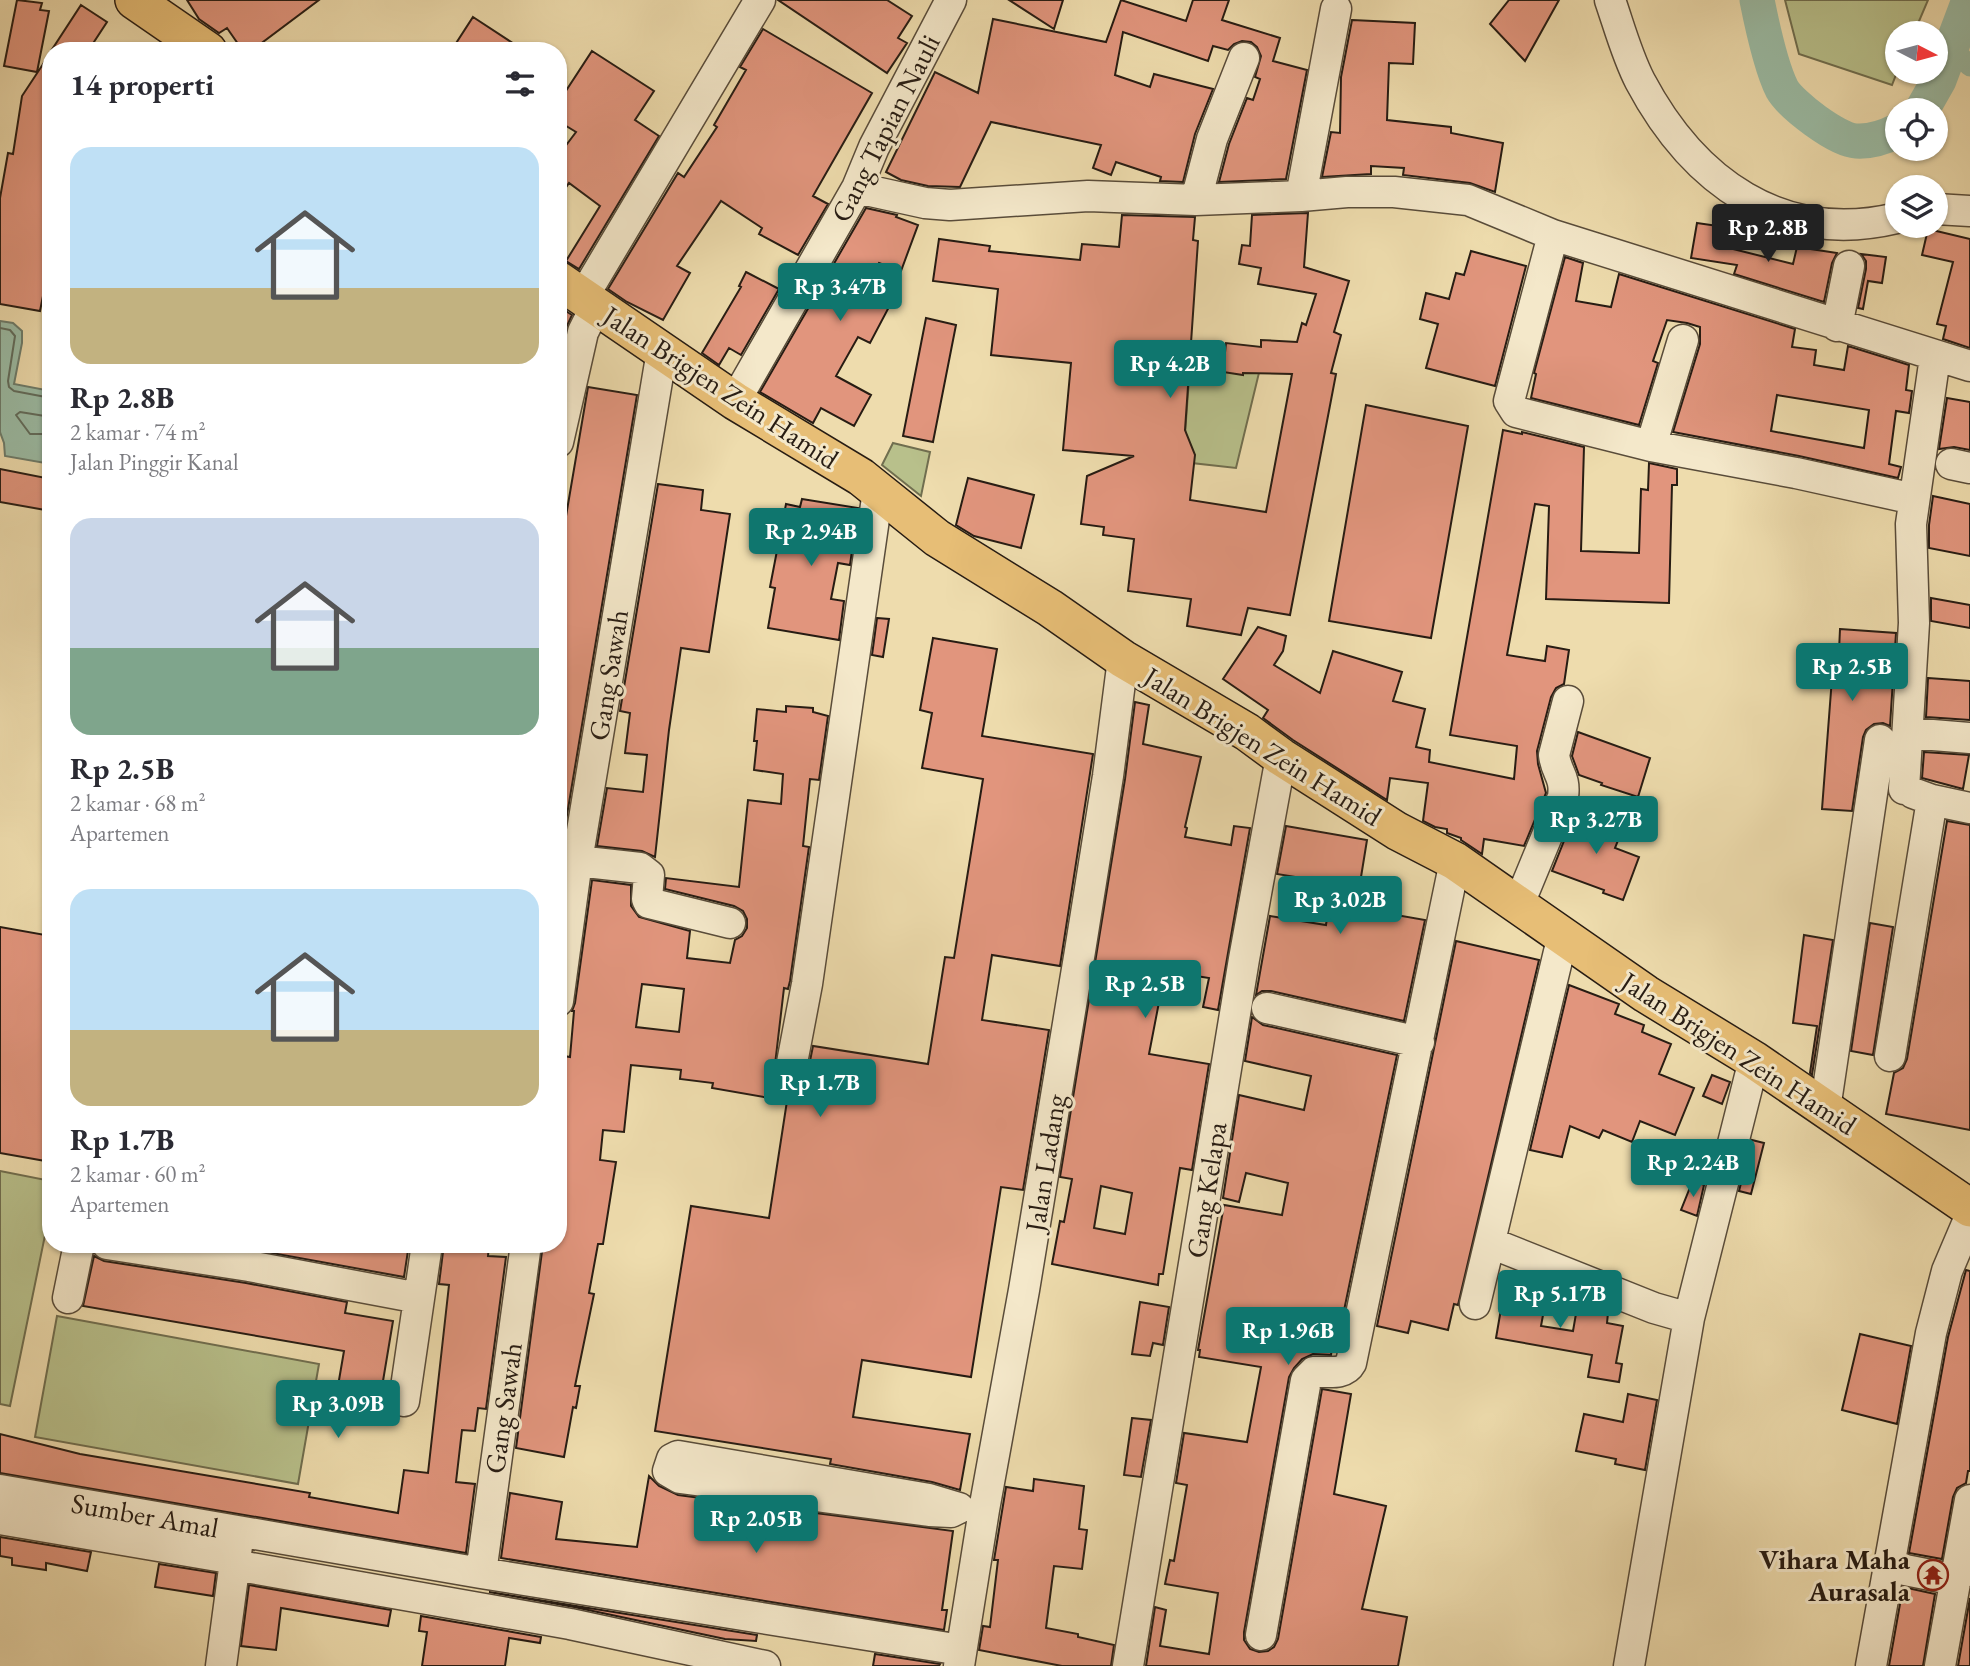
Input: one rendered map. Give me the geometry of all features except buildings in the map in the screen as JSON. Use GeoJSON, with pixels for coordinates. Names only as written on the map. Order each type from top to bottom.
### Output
{"type":"FeatureCollection","features":[{"type":"Feature","properties":{"kind":"main road"},"geometry":{"type":"LineString","coordinates":[[134,0],[195,42]]}},
{"type":"Feature","properties":{"kind":"main road","name":"Jalan Brigjen Zein Hamid"},"geometry":{"type":"LineString","coordinates":[[579,294],[735,401],[861,477],[937,538],[1050,608],[1124,659],[1247,732],[1281,757],[1397,831],[1455,861],[1646,994],[1754,1060],[1970,1208]]}},
{"type":"Feature","properties":{"kind":"street"},"geometry":{"type":"LineString","coordinates":[[567,402],[583,332],[579,294],[760,0]]}},
{"type":"Feature","properties":{"kind":"street","name":"Gang Tapian Nauli"},"geometry":{"type":"LineString","coordinates":[[735,401],[857,188],[874,147],[951,0]]}},
{"type":"Feature","properties":{"kind":"street"},"geometry":{"type":"LineString","coordinates":[[1610,0],[1638,78],[1660,115],[1706,169],[1741,196],[1776,213],[1836,226],[1858,226],[1885,220]]}},
{"type":"Feature","properties":{"kind":"street"},"geometry":{"type":"LineString","coordinates":[[1301,196],[1336,9]]}},
{"type":"Feature","properties":{"kind":"street"},"geometry":{"type":"LineString","coordinates":[[1196,200],[1212,139],[1244,58]]}},
{"type":"Feature","properties":{"kind":"street"},"geometry":{"type":"LineString","coordinates":[[857,188],[925,203],[950,205],[1088,196],[1196,200],[1347,192],[1394,192],[1468,200],[1553,235],[1970,366]]}},
{"type":"Feature","properties":{"kind":"street"},"geometry":{"type":"LineString","coordinates":[[1948,210],[1970,211]]}},
{"type":"Feature","properties":{"kind":"street"},"geometry":{"type":"LineString","coordinates":[[1553,235],[1509,401],[1516,412],[1651,446],[1796,473],[1914,499]]}},
{"type":"Feature","properties":{"kind":"street"},"geometry":{"type":"LineString","coordinates":[[1837,326],[1849,266]]}},
{"type":"Feature","properties":{"kind":"street"},"geometry":{"type":"LineString","coordinates":[[1651,446],[1683,340]]}},
{"type":"Feature","properties":{"kind":"street","name":"Gang Sawah"},"geometry":{"type":"LineString","coordinates":[[567,935],[662,351]]}},
{"type":"Feature","properties":{"kind":"street"},"geometry":{"type":"LineString","coordinates":[[1904,789],[1914,623],[1911,524],[1935,356]]}},
{"type":"Feature","properties":{"kind":"street"},"geometry":{"type":"LineString","coordinates":[[791,1068],[807,984],[878,491]]}},
{"type":"Feature","properties":{"kind":"street","name":"Jalan Ladang"},"geometry":{"type":"LineString","coordinates":[[966,1661],[972,1509],[1054,1107],[1108,776],[1124,659]]}},
{"type":"Feature","properties":{"kind":"street"},"geometry":{"type":"LineString","coordinates":[[1518,906],[1563,797],[1564,778],[1555,763],[1555,755],[1568,701]]}},
{"type":"Feature","properties":{"kind":"street"},"geometry":{"type":"LineString","coordinates":[[1908,733],[1970,738]]}},
{"type":"Feature","properties":{"kind":"street"},"geometry":{"type":"LineString","coordinates":[[1825,1109],[1880,740]]}},
{"type":"Feature","properties":{"kind":"street","name":"Gang Kelapa"},"geometry":{"type":"LineString","coordinates":[[1128,1666],[1240,986],[1281,757]]}},
{"type":"Feature","properties":{"kind":"street"},"geometry":{"type":"LineString","coordinates":[[1875,785],[1904,789],[1932,800],[1970,808]]}},
{"type":"Feature","properties":{"kind":"street"},"geometry":{"type":"LineString","coordinates":[[1890,1056],[1932,800]]}},
{"type":"Feature","properties":{"kind":"street"},"geometry":{"type":"LineString","coordinates":[[577,861],[640,868],[649,875],[649,903],[730,923]]}},
{"type":"Feature","properties":{"kind":"street"},"geometry":{"type":"LineString","coordinates":[[1261,1635],[1306,1380],[1314,1372],[1342,1371],[1348,1369],[1351,1363],[1455,861]]}},
{"type":"Feature","properties":{"kind":"street"},"geometry":{"type":"LineString","coordinates":[[1475,1304],[1563,935]]}},
{"type":"Feature","properties":{"kind":"street"},"geometry":{"type":"LineString","coordinates":[[1267,1008],[1419,1042]]}},
{"type":"Feature","properties":{"kind":"street"},"geometry":{"type":"LineString","coordinates":[[1629,1666],[1689,1318],[1754,1060]]}},
{"type":"Feature","properties":{"kind":"street"},"geometry":{"type":"LineString","coordinates":[[1871,1666],[1937,1305],[1947,1271],[1970,1217]]}},
{"type":"Feature","properties":{"kind":"street"},"geometry":{"type":"LineString","coordinates":[[1491,1243],[1654,1308],[1689,1318]]}},
{"type":"Feature","properties":{"kind":"street"},"geometry":{"type":"LineString","coordinates":[[68,1298],[77,1253]]}},
{"type":"Feature","properties":{"kind":"street"},"geometry":{"type":"LineString","coordinates":[[166,1253],[419,1298]]}},
{"type":"Feature","properties":{"kind":"street"},"geometry":{"type":"LineString","coordinates":[[404,1401],[426,1253]]}},
{"type":"Feature","properties":{"kind":"street","name":"Gang Sawah"},"geometry":{"type":"LineString","coordinates":[[481,1573],[525,1253]]}},
{"type":"Feature","properties":{"kind":"street"},"geometry":{"type":"LineString","coordinates":[[720,1473],[784,1485],[929,1499],[972,1509]]}},
{"type":"Feature","properties":{"kind":"street","name":"Sumber Amal"},"geometry":{"type":"LineString","coordinates":[[0,1490],[236,1552],[222,1666]]}},
{"type":"Feature","properties":{"kind":"street"},"geometry":{"type":"LineString","coordinates":[[1940,1666],[1970,1500]]}},
{"type":"Feature","properties":{"kind":"street"},"geometry":{"type":"LineString","coordinates":[[0,1519],[236,1552],[481,1573],[966,1661]]}},
{"type":"Feature","properties":{"kind":"street"},"geometry":{"type":"LineString","coordinates":[[236,1552],[765,1666]]}},
{"type":"Feature","properties":{"kind":"street"},"geometry":{"type":"LineString","coordinates":[[1890,1567],[1956,1580]]}},
{"type":"Feature","properties":{"kind":"shaded area"},"geometry":{"type":"Polygon","coordinates":[[[1785,0],[1928,0],[1919,21],[1885,21],[1885,83],[1799,54],[1785,0]]]}},
{"type":"Feature","properties":{"kind":"shaded area"},"geometry":{"type":"Polygon","coordinates":[[[1191,351],[1264,352],[1236,468],[1183,462],[1191,351]]]}},
{"type":"Feature","properties":{"kind":"shaded area"},"geometry":{"type":"Polygon","coordinates":[[[893,443],[930,452],[921,496],[882,465],[893,443]]]}},
{"type":"Feature","properties":{"kind":"shaded area"},"geometry":{"type":"Polygon","coordinates":[[[0,1171],[42,1179],[42,1250],[10,1406],[0,1404],[0,1171]]]}},
{"type":"Feature","properties":{"kind":"shaded area"},"geometry":{"type":"Polygon","coordinates":[[[57,1316],[319,1364],[298,1484],[35,1437],[57,1316]]]}},
{"type":"Feature","properties":{"kind":"water"},"geometry":{"type":"Polygon","coordinates":[[[0,321],[13,323],[22,331],[14,384],[42,389],[42,462],[5,456],[0,432],[0,321]]]}},
{"type":"Feature","properties":{"kind":"waterway"},"geometry":{"type":"LineString","coordinates":[[1757,0],[1767,46],[1778,80],[1787,96],[1815,121],[1838,135],[1856,141],[1885,137]]}},
{"type":"Feature","properties":{"kind":"waterway"},"geometry":{"type":"LineString","coordinates":[[1929,98],[1939,80],[1969,0]]}},
{"type":"Feature","properties":{"kind":"waterway"},"geometry":{"type":"LineString","coordinates":[[1951,48],[1970,66]]}},
{"type":"Feature","properties":{"kind":"place","name":"Vihara Maha Aurasala"},"geometry":{"type":"Point","coordinates":[1933,1575]}}]}
